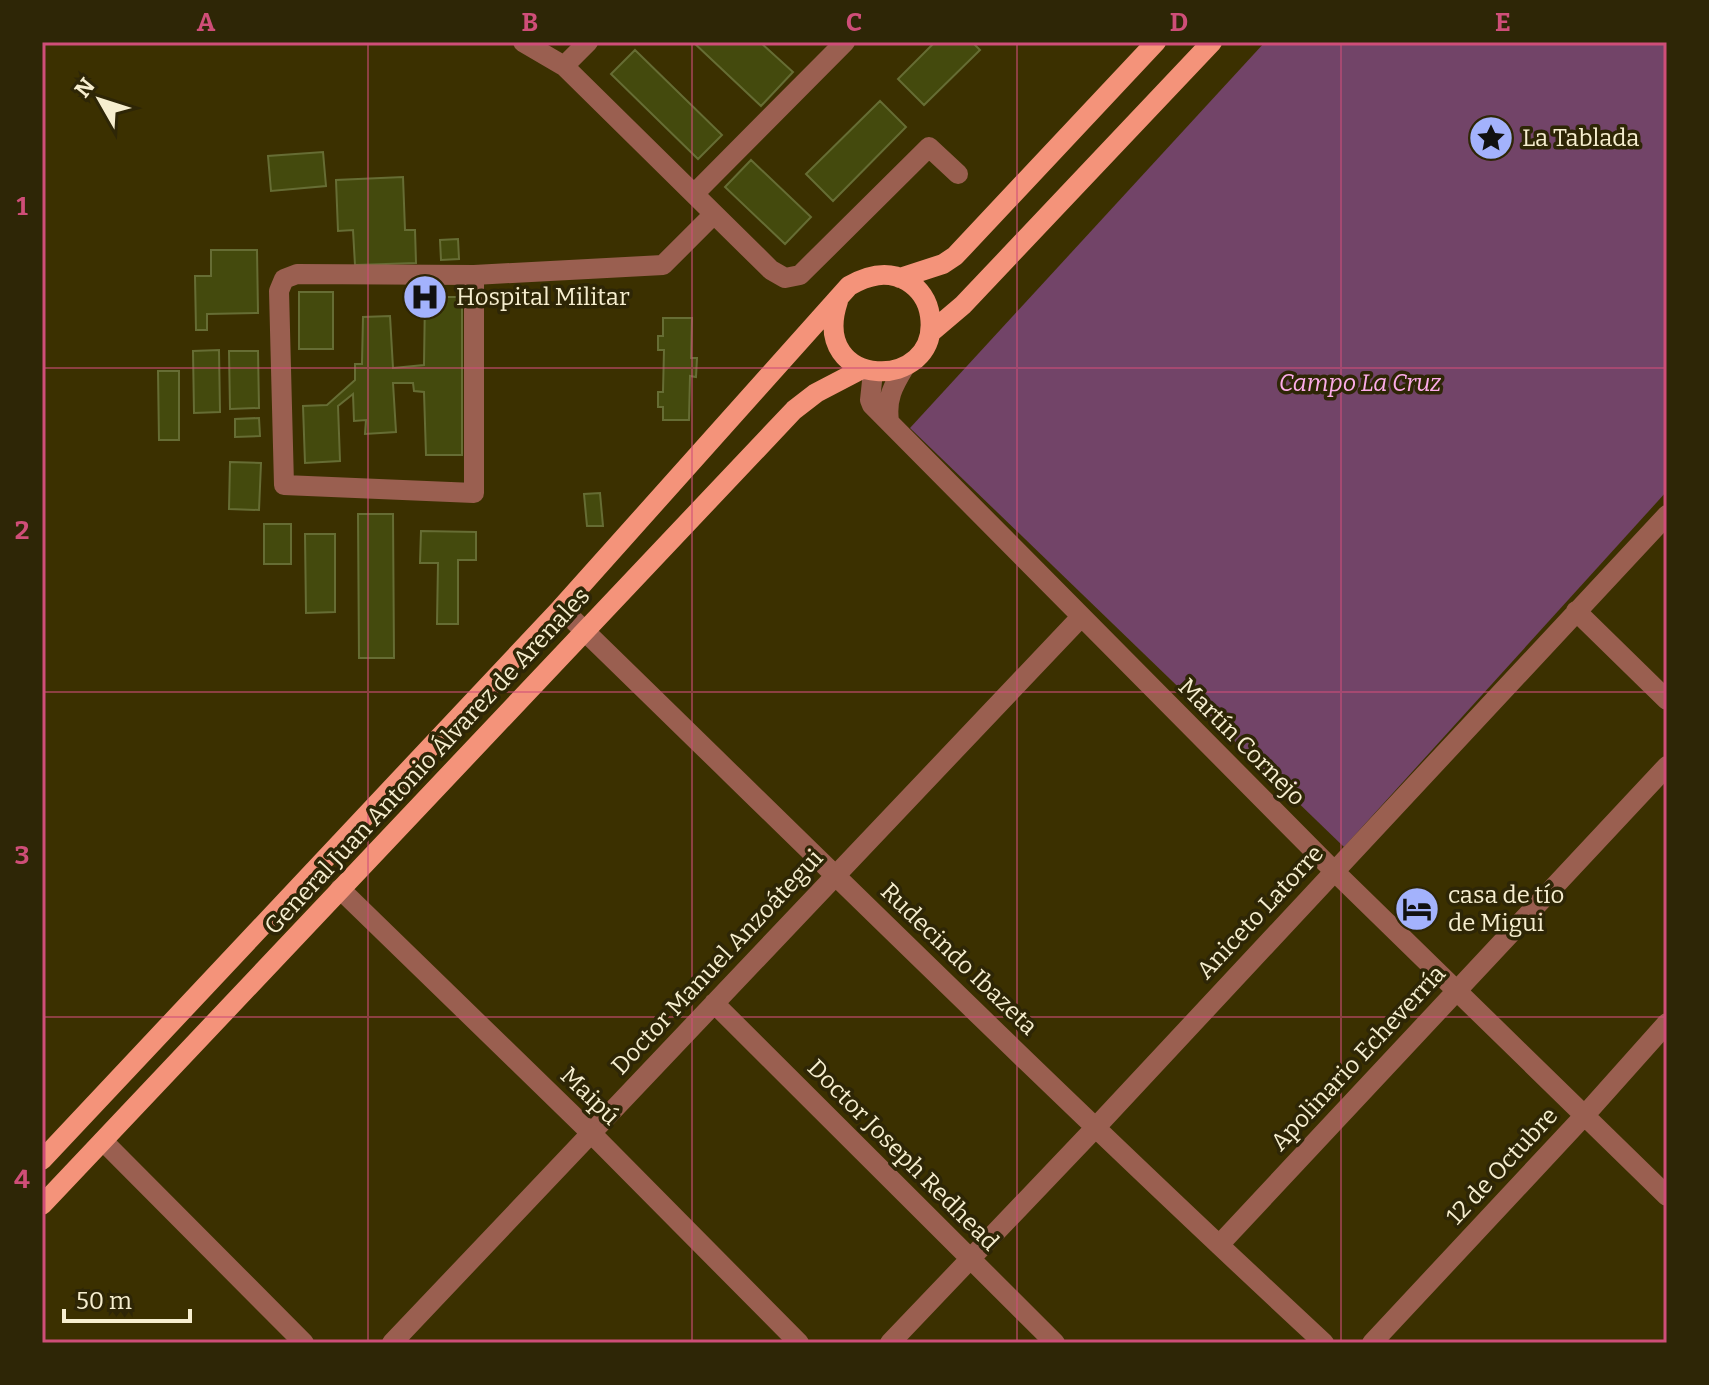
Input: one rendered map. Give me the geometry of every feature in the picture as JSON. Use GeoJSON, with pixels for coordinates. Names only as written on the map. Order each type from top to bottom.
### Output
{"type":"FeatureCollection","features":[{"type":"Feature","properties":{"kind":"main road","name":"General Juan Antonio Álvarez de Arenales"},"geometry":{"type":"LineString","coordinates":[[42,1160],[561,608],[849,286],[865,277],[882,274],[900,278],[943,264],[955,256],[1156,42]]}},
{"type":"Feature","properties":{"kind":"main road"},"geometry":{"type":"LineString","coordinates":[[930,333],[963,305],[1212,42]]}},
{"type":"Feature","properties":{"kind":"main road"},"geometry":{"type":"LineString","coordinates":[[900,278],[914,286],[929,309],[930,333],[925,347],[904,368]]}},
{"type":"Feature","properties":{"kind":"main road"},"geometry":{"type":"LineString","coordinates":[[838,301],[832,325],[835,341],[845,358],[868,371]]}},
{"type":"Feature","properties":{"kind":"main road","name":"General Juan Antonio Álvarez de Arenales"},"geometry":{"type":"LineString","coordinates":[[42,1205],[794,410],[816,393],[868,371],[885,373],[904,368]]}},
{"type":"Feature","properties":{"kind":"street"},"geometry":{"type":"LineString","coordinates":[[523,42],[564,66],[771,270],[785,278],[800,275],[929,147],[958,174]]}},
{"type":"Feature","properties":{"kind":"street"},"geometry":{"type":"LineString","coordinates":[[564,66],[588,42]]}},
{"type":"Feature","properties":{"kind":"street"},"geometry":{"type":"LineString","coordinates":[[694,194],[845,42]]}},
{"type":"Feature","properties":{"kind":"street"},"geometry":{"type":"LineString","coordinates":[[474,275],[474,493],[284,485],[279,291],[284,279],[297,274],[474,275],[663,265],[714,214]]}},
{"type":"Feature","properties":{"kind":"street"},"geometry":{"type":"LineString","coordinates":[[889,421],[889,397],[904,368]]}},
{"type":"Feature","properties":{"kind":"street","name":"Martín Cornejo"},"geometry":{"type":"LineString","coordinates":[[868,371],[870,400],[889,421],[1333,870],[1667,1196]]}},
{"type":"Feature","properties":{"kind":"street","name":"Aniceto Latorre"},"geometry":{"type":"LineString","coordinates":[[890,1343],[1097,1126],[1667,515]]}},
{"type":"Feature","properties":{"kind":"street","name":"Rudecindo Ibazeta"},"geometry":{"type":"LineString","coordinates":[[561,608],[834,876],[1324,1343]]}},
{"type":"Feature","properties":{"kind":"street"},"geometry":{"type":"LineString","coordinates":[[1576,611],[1667,700]]}},
{"type":"Feature","properties":{"kind":"street","name":"Doctor Manuel Anzoátegui"},"geometry":{"type":"LineString","coordinates":[[392,1343],[1081,617]]}},
{"type":"Feature","properties":{"kind":"street","name":"Apolinario Echeverría"},"geometry":{"type":"LineString","coordinates":[[1219,1245],[1667,766]]}},
{"type":"Feature","properties":{"kind":"street","name":"Maipú"},"geometry":{"type":"LineString","coordinates":[[340,889],[591,1133],[799,1343]]}},
{"type":"Feature","properties":{"kind":"street","name":"Doctor Joseph Redhead"},"geometry":{"type":"LineString","coordinates":[[714,1003],[1055,1343]]}},
{"type":"Feature","properties":{"kind":"street","name":"12 de Octubre"},"geometry":{"type":"LineString","coordinates":[[1372,1343],[1667,1023]]}},
{"type":"Feature","properties":{"kind":"street"},"geometry":{"type":"LineString","coordinates":[[103,1141],[304,1343]]}},
{"type":"Feature","properties":{"kind":"green space","name":"Campo La Cruz"},"geometry":{"type":"Polygon","coordinates":[[[1265,42],[1667,42],[1667,491],[1344,847],[910,428],[1265,42]]]}},
{"type":"Feature","properties":{"kind":"building"},"geometry":{"type":"Polygon","coordinates":[[[693,42],[760,42],[793,72],[761,106],[693,42]]]}},
{"type":"Feature","properties":{"kind":"building"},"geometry":{"type":"Polygon","coordinates":[[[935,42],[972,42],[980,50],[924,105],[898,79],[935,42]]]}},
{"type":"Feature","properties":{"kind":"building"},"geometry":{"type":"Polygon","coordinates":[[[635,50],[722,135],[698,159],[611,74],[635,50]]]}},
{"type":"Feature","properties":{"kind":"building"},"geometry":{"type":"Polygon","coordinates":[[[880,101],[906,127],[833,201],[806,174],[880,101]]]}},
{"type":"Feature","properties":{"kind":"building"},"geometry":{"type":"Polygon","coordinates":[[[323,152],[326,186],[271,191],[268,156],[323,152]]]}},
{"type":"Feature","properties":{"kind":"building"},"geometry":{"type":"Polygon","coordinates":[[[751,160],[811,217],[785,244],[725,187],[751,160]]]}},
{"type":"Feature","properties":{"kind":"building"},"geometry":{"type":"Polygon","coordinates":[[[403,177],[405,230],[415,230],[416,263],[355,265],[353,230],[338,231],[336,180],[403,177]]]}},
{"type":"Feature","properties":{"kind":"building"},"geometry":{"type":"Polygon","coordinates":[[[458,239],[459,259],[441,260],[440,240],[458,239]]]}},
{"type":"Feature","properties":{"kind":"building"},"geometry":{"type":"Polygon","coordinates":[[[211,250],[257,250],[258,313],[207,314],[207,330],[196,330],[195,276],[211,276],[211,250]]]}},
{"type":"Feature","properties":{"kind":"building"},"geometry":{"type":"Polygon","coordinates":[[[299,292],[333,292],[333,349],[299,349],[299,292]]]}},
{"type":"Feature","properties":{"kind":"building"},"geometry":{"type":"Polygon","coordinates":[[[425,297],[462,297],[462,455],[426,455],[424,392],[414,391],[413,383],[393,383],[396,432],[365,434],[366,420],[354,421],[353,394],[338,406],[340,461],[305,463],[303,406],[327,405],[355,380],[355,364],[362,364],[363,317],[390,316],[393,368],[424,365],[425,297]]]}},
{"type":"Feature","properties":{"kind":"building"},"geometry":{"type":"Polygon","coordinates":[[[663,318],[692,318],[691,358],[697,358],[696,377],[690,376],[689,420],[663,420],[663,407],[658,407],[658,392],[663,392],[664,350],[658,350],[658,336],[663,336],[663,318]]]}},
{"type":"Feature","properties":{"kind":"building"},"geometry":{"type":"Polygon","coordinates":[[[219,350],[220,412],[194,413],[193,351],[219,350]]]}},
{"type":"Feature","properties":{"kind":"building"},"geometry":{"type":"Polygon","coordinates":[[[229,351],[258,351],[259,408],[230,409],[229,351]]]}},
{"type":"Feature","properties":{"kind":"building"},"geometry":{"type":"Polygon","coordinates":[[[158,371],[179,371],[179,440],[159,440],[158,371]]]}},
{"type":"Feature","properties":{"kind":"building"},"geometry":{"type":"Polygon","coordinates":[[[259,418],[260,436],[235,437],[235,419],[259,418]]]}},
{"type":"Feature","properties":{"kind":"building"},"geometry":{"type":"Polygon","coordinates":[[[230,462],[261,463],[259,510],[229,509],[230,462]]]}},
{"type":"Feature","properties":{"kind":"building"},"geometry":{"type":"Polygon","coordinates":[[[600,493],[603,526],[587,526],[584,494],[600,493]]]}},
{"type":"Feature","properties":{"kind":"building"},"geometry":{"type":"Polygon","coordinates":[[[358,514],[393,514],[394,658],[359,658],[358,514]]]}},
{"type":"Feature","properties":{"kind":"building"},"geometry":{"type":"Polygon","coordinates":[[[264,524],[291,524],[291,564],[264,564],[264,524]]]}},
{"type":"Feature","properties":{"kind":"building"},"geometry":{"type":"Polygon","coordinates":[[[421,531],[476,532],[476,560],[458,560],[458,624],[437,624],[438,563],[420,563],[421,531]]]}},
{"type":"Feature","properties":{"kind":"building"},"geometry":{"type":"Polygon","coordinates":[[[305,534],[335,534],[335,612],[306,613],[305,534]]]}},
{"type":"Feature","properties":{"kind":"place","name":"La Tablada"},"geometry":{"type":"Point","coordinates":[1491,138]}},
{"type":"Feature","properties":{"kind":"place","name":"Hospital Militar"},"geometry":{"type":"Point","coordinates":[425,297]}},
{"type":"Feature","properties":{"kind":"place","name":"casa de tío de Migui"},"geometry":{"type":"Point","coordinates":[1417,909]}}]}
